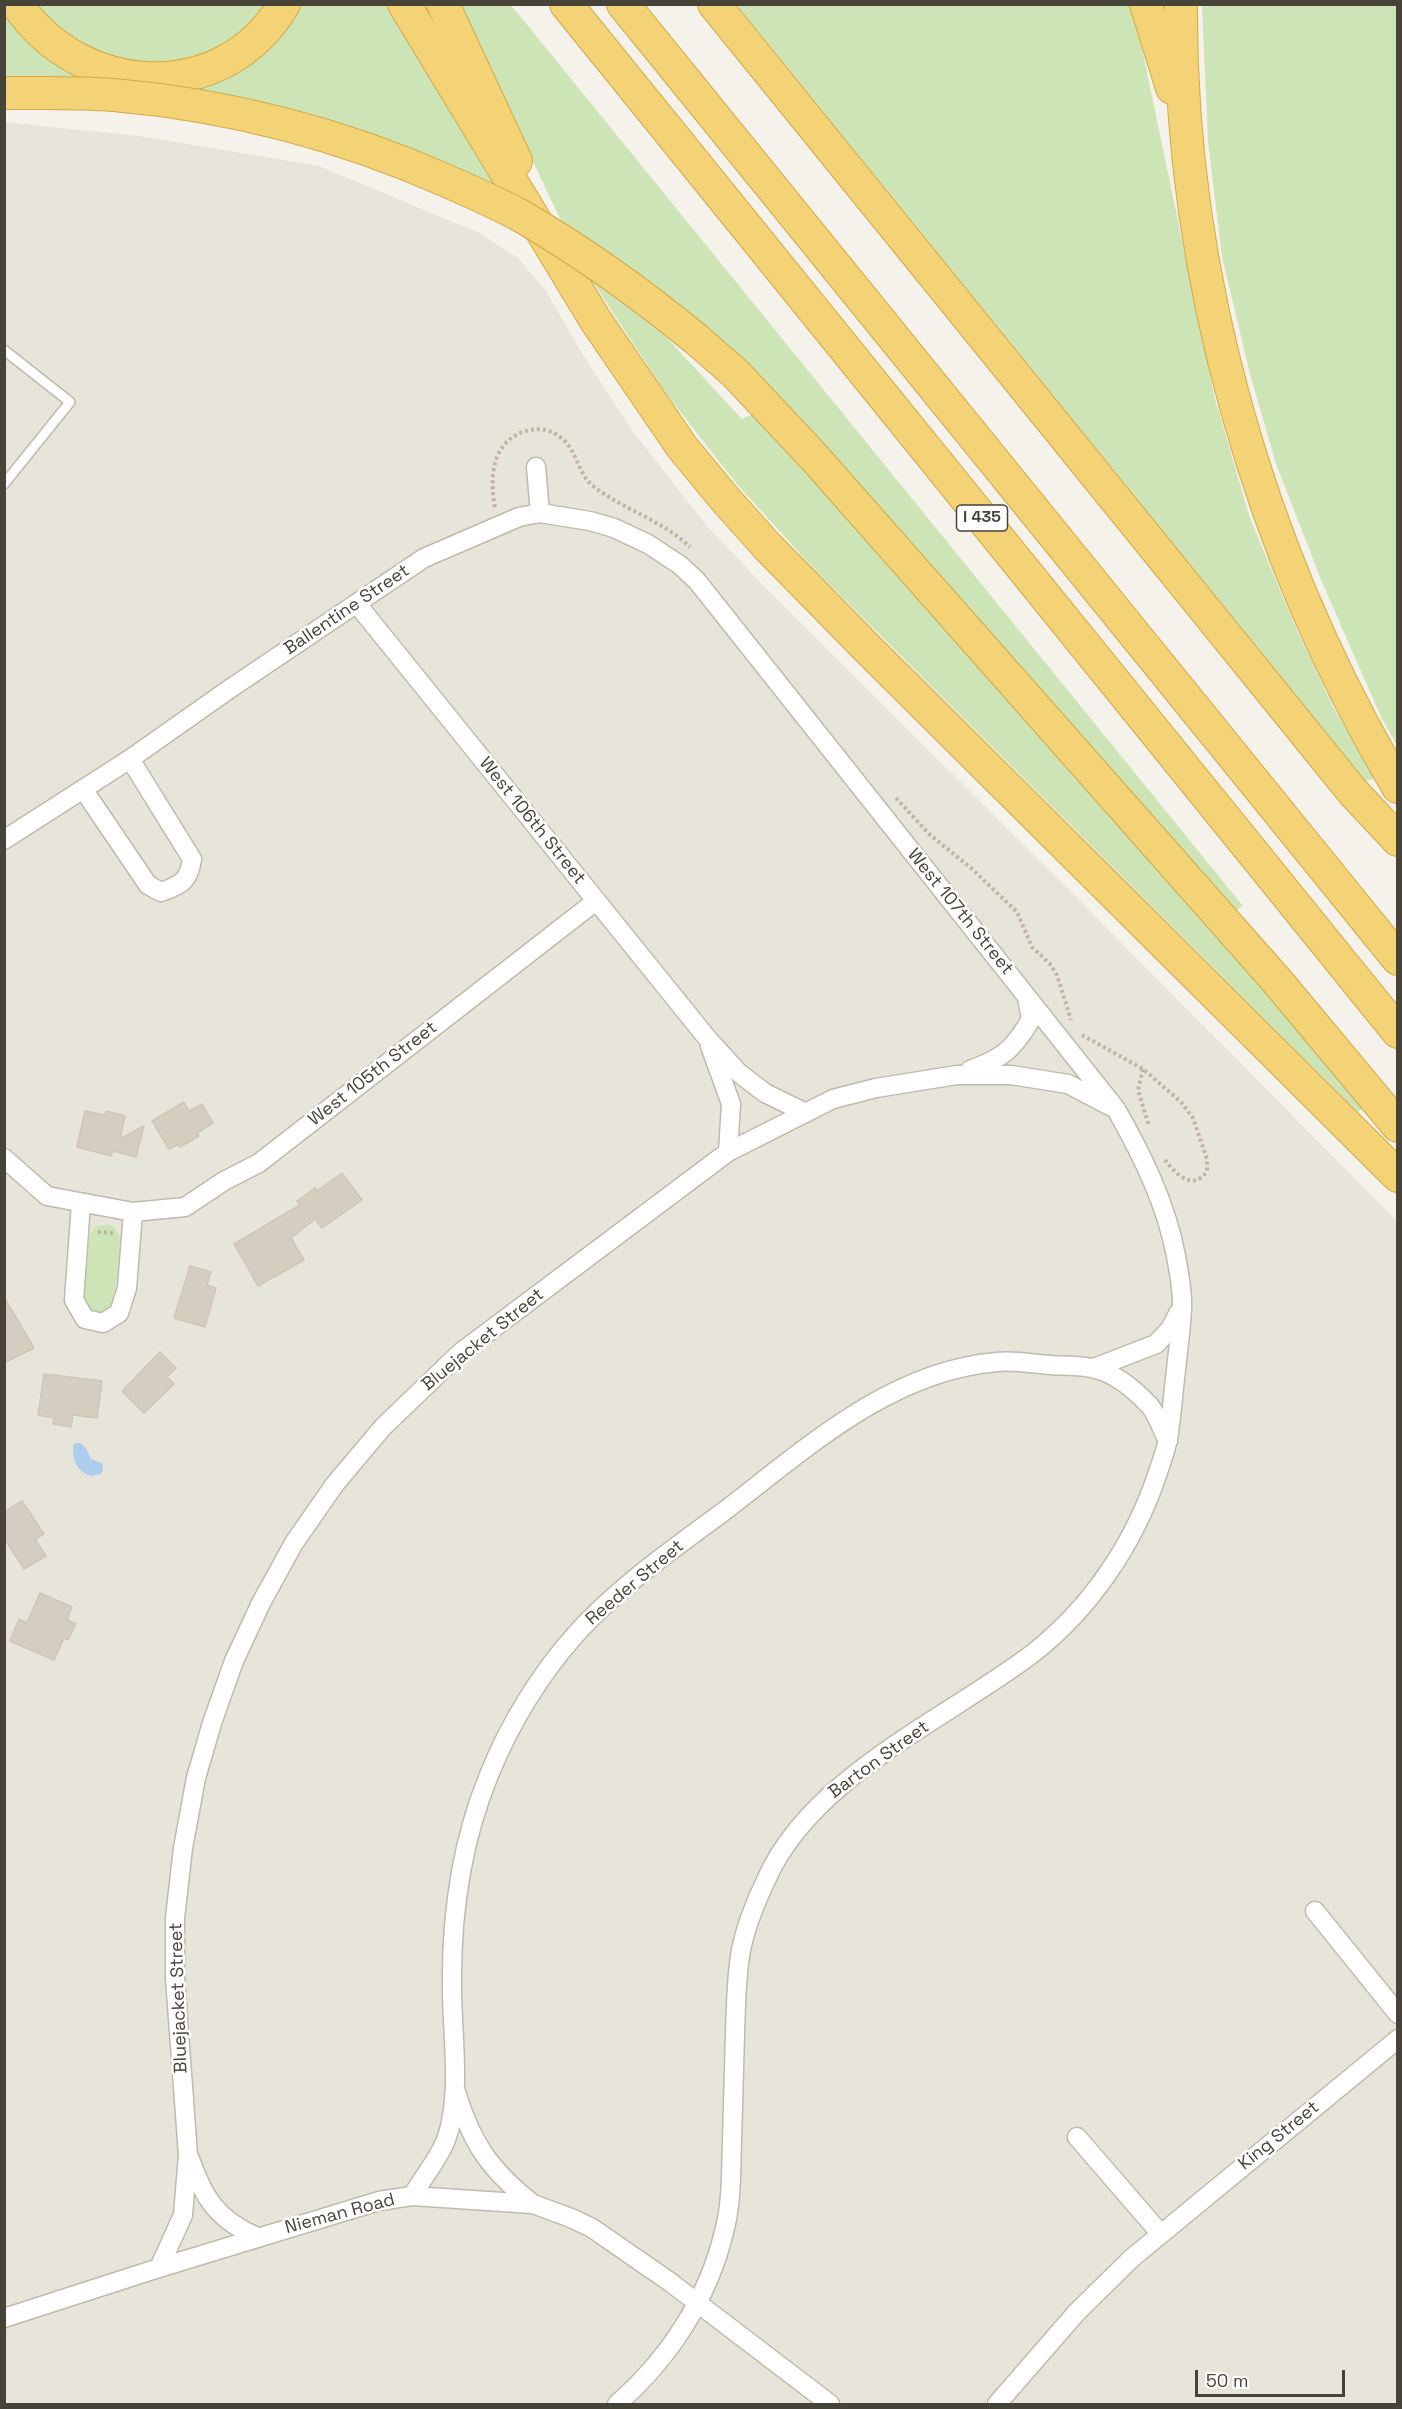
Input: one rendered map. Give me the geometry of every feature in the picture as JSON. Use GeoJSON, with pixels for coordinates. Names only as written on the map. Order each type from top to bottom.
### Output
{"type":"FeatureCollection","features":[{"type":"Feature","properties":{"kind":"highway"},"geometry":{"type":"LineString","coordinates":[[17,4],[34,27],[52,44],[76,60],[119,76],[166,78],[194,74],[243,50],[265,30],[284,4]]}},
{"type":"Feature","properties":{"kind":"highway"},"geometry":{"type":"LineString","coordinates":[[404,4],[468,114],[596,321],[681,447],[767,546],[1398,1176]]}},
{"type":"Feature","properties":{"kind":"highway"},"geometry":{"type":"LineString","coordinates":[[443,4],[496,114],[557,255]]}},
{"type":"Feature","properties":{"kind":"highway","name":"I 435"},"geometry":{"type":"LineString","coordinates":[[566,4],[1398,1032]]}},
{"type":"Feature","properties":{"kind":"highway","name":"I 435"},"geometry":{"type":"LineString","coordinates":[[623,4],[1398,959]]}},
{"type":"Feature","properties":{"kind":"highway"},"geometry":{"type":"LineString","coordinates":[[714,4],[1345,783],[1398,840]]}},
{"type":"Feature","properties":{"kind":"highway"},"geometry":{"type":"LineString","coordinates":[[1146,4],[1185,126]]}},
{"type":"Feature","properties":{"kind":"highway"},"geometry":{"type":"LineString","coordinates":[[1181,4],[1185,126],[1200,235],[1218,333],[1261,490],[1294,581],[1332,665],[1398,787]]}},
{"type":"Feature","properties":{"kind":"highway"},"geometry":{"type":"LineString","coordinates":[[4,93],[113,95],[209,108],[295,127],[375,152],[420,169],[518,215],[580,252],[637,291],[743,381],[813,456],[1277,981],[1398,1126]]}},
{"type":"Feature","properties":{"kind":"street"},"geometry":{"type":"LineString","coordinates":[[536,467],[540,513]]}},
{"type":"Feature","properties":{"kind":"street","name":"Ballentine Street"},"geometry":{"type":"LineString","coordinates":[[4,840],[130,759],[424,558],[519,517],[540,513]]}},
{"type":"Feature","properties":{"kind":"street","name":"West 107th Street"},"geometry":{"type":"LineString","coordinates":[[540,513],[590,521],[614,528],[648,544],[680,565],[697,581],[1116,1108],[1143,1156],[1164,1210],[1176,1255],[1183,1305],[1168,1441]]}},
{"type":"Feature","properties":{"kind":"street","name":"West 106th Street"},"geometry":{"type":"LineString","coordinates":[[357,604],[707,1038],[739,1073],[756,1086],[806,1113]]}},
{"type":"Feature","properties":{"kind":"street"},"geometry":{"type":"LineString","coordinates":[[83,789],[148,885],[161,892],[179,886],[190,873],[192,859],[130,759]]}},
{"type":"Feature","properties":{"kind":"street","name":"West 105th Street"},"geometry":{"type":"LineString","coordinates":[[4,1158],[47,1196],[133,1212],[185,1207],[258,1162],[596,901]]}},
{"type":"Feature","properties":{"kind":"street","name":"Bluejacket Street"},"geometry":{"type":"LineString","coordinates":[[957,1075],[992,1062],[1018,1043],[1031,1019],[1026,994]]}},
{"type":"Feature","properties":{"kind":"street","name":"West 106th Street"},"geometry":{"type":"LineString","coordinates":[[707,1038],[731,1104],[728,1152]]}},
{"type":"Feature","properties":{"kind":"street","name":"Bluejacket Street"},"geometry":{"type":"LineString","coordinates":[[159,2268],[183,2215],[188,2155],[174,1978],[176,1918],[183,1848],[196,1778],[234,1661],[261,1603],[294,1543],[335,1484],[383,1427],[460,1353],[728,1152],[833,1099],[876,1088],[957,1075],[1011,1075],[1068,1084],[1116,1108]]}},
{"type":"Feature","properties":{"kind":"street"},"geometry":{"type":"LineString","coordinates":[[81,1204],[74,1300],[85,1319],[102,1323],[118,1313],[127,1288],[133,1212]]}},
{"type":"Feature","properties":{"kind":"street","name":"Reeder Street"},"geometry":{"type":"LineString","coordinates":[[1094,1368],[1156,1344],[1170,1329],[1183,1305]]}},
{"type":"Feature","properties":{"kind":"street","name":"Reeder Street"},"geometry":{"type":"LineString","coordinates":[[412,2196],[446,2140],[455,2090],[451,1947],[459,1878],[471,1826],[489,1774],[517,1718],[547,1671],[575,1635],[607,1603],[642,1573],[823,1436],[868,1405],[913,1383],[957,1368],[1000,1361],[1094,1368],[1115,1375],[1151,1407],[1168,1441]]}},
{"type":"Feature","properties":{"kind":"street","name":"Barton Street"},"geometry":{"type":"LineString","coordinates":[[617,2404],[639,2385],[668,2352],[685,2325],[724,2232],[731,2157],[737,1986],[741,1949],[752,1913],[769,1873],[792,1836],[822,1802],[858,1772],[1034,1652],[1066,1623],[1100,1583],[1128,1540],[1147,1505],[1168,1441]]}},
{"type":"Feature","properties":{"kind":"street"},"geometry":{"type":"LineString","coordinates":[[1315,1911],[1398,2014]]}},
{"type":"Feature","properties":{"kind":"street","name":"King Street"},"geometry":{"type":"LineString","coordinates":[[997,2404],[1077,2312],[1160,2233],[1398,2039]]}},
{"type":"Feature","properties":{"kind":"street","name":"Reeder Street"},"geometry":{"type":"LineString","coordinates":[[455,2090],[466,2126],[480,2150],[509,2185],[533,2204]]}},
{"type":"Feature","properties":{"kind":"street"},"geometry":{"type":"LineString","coordinates":[[1077,2137],[1160,2233]]}},
{"type":"Feature","properties":{"kind":"street","name":"Bluejacket Street"},"geometry":{"type":"LineString","coordinates":[[188,2155],[199,2184],[211,2204],[236,2228],[257,2237]]}},
{"type":"Feature","properties":{"kind":"street","name":"Nieman Road"},"geometry":{"type":"LineString","coordinates":[[4,2318],[379,2200],[412,2196],[533,2204],[592,2228],[696,2302]]}},
{"type":"Feature","properties":{"kind":"street"},"geometry":{"type":"LineString","coordinates":[[696,2302],[830,2404]]}},
{"type":"Feature","properties":{"kind":"lane"},"geometry":{"type":"LineString","coordinates":[[4,350],[70,402],[4,484]]}},
{"type":"Feature","properties":{"kind":"path"},"geometry":{"type":"LineString","coordinates":[[1152,1136],[1138,1090],[1143,1069],[1163,1085],[1193,1118],[1207,1160],[1208,1171],[1199,1179],[1188,1180],[1173,1171],[1161,1153]]}},
{"type":"Feature","properties":{"kind":"path"},"geometry":{"type":"LineString","coordinates":[[98,1232],[116,1233]]}},
{"type":"Feature","properties":{"kind":"shaded area"},"geometry":{"type":"Polygon","coordinates":[[[4,122],[139,136],[319,166],[479,233],[518,258],[546,291],[583,355],[634,433],[707,526],[758,580],[1397,1221],[1397,2404],[5,2404],[4,122]]]}},
{"type":"Feature","properties":{"kind":"green space"},"geometry":{"type":"Polygon","coordinates":[[[4,5],[93,80],[5,83],[4,5]]]}},
{"type":"Feature","properties":{"kind":"green space"},"geometry":{"type":"Polygon","coordinates":[[[39,5],[265,5],[253,22],[218,47],[177,64],[128,61],[86,46],[52,22],[39,5]]]}},
{"type":"Feature","properties":{"kind":"green space"},"geometry":{"type":"Polygon","coordinates":[[[302,5],[387,5],[494,185],[399,147],[306,114],[180,88],[265,47],[291,23],[302,5]]]}},
{"type":"Feature","properties":{"kind":"green space"},"geometry":{"type":"Polygon","coordinates":[[[459,5],[511,5],[1243,906],[1234,912],[754,375],[563,225],[459,5]]]}},
{"type":"Feature","properties":{"kind":"green space"},"geometry":{"type":"Polygon","coordinates":[[[737,5],[1133,5],[1215,399],[1250,518],[1292,619],[1333,707],[1376,778],[1366,781],[737,5]]]}},
{"type":"Feature","properties":{"kind":"green space"},"geometry":{"type":"Polygon","coordinates":[[[1202,5],[1397,5],[1397,745],[1381,717],[1322,582],[1276,464],[1250,374],[1222,257],[1208,142],[1202,5]]]}},
{"type":"Feature","properties":{"kind":"green space"},"geometry":{"type":"Polygon","coordinates":[[[587,273],[642,311],[742,419],[755,413],[1221,940],[1364,1108],[1358,1112],[812,567],[736,483],[667,395],[587,273]]]}},
{"type":"Feature","properties":{"kind":"green space"},"geometry":{"type":"Polygon","coordinates":[[[108,1224],[115,1229],[119,1237],[120,1260],[112,1304],[109,1309],[99,1313],[89,1309],[83,1302],[90,1235],[95,1227],[108,1224]]]}},
{"type":"Feature","properties":{"kind":"water"},"geometry":{"type":"Polygon","coordinates":[[[76,1443],[86,1448],[91,1459],[102,1463],[101,1474],[91,1476],[78,1468],[73,1445],[76,1443]]]}},
{"type":"Feature","properties":{"kind":"building"},"geometry":{"type":"Polygon","coordinates":[[[184,1102],[189,1111],[202,1104],[213,1123],[197,1133],[199,1136],[180,1147],[179,1144],[169,1149],[152,1121],[184,1102]]]}},
{"type":"Feature","properties":{"kind":"building"},"geometry":{"type":"Polygon","coordinates":[[[85,1111],[105,1115],[106,1111],[125,1116],[120,1139],[144,1126],[136,1157],[113,1151],[111,1156],[77,1147],[85,1111]]]}},
{"type":"Feature","properties":{"kind":"building"},"geometry":{"type":"Polygon","coordinates":[[[342,1173],[362,1200],[322,1228],[315,1219],[291,1238],[304,1260],[258,1286],[234,1244],[300,1205],[297,1201],[315,1188],[317,1191],[342,1173]]]}},
{"type":"Feature","properties":{"kind":"building"},"geometry":{"type":"Polygon","coordinates":[[[190,1266],[211,1272],[207,1285],[216,1288],[205,1327],[174,1318],[190,1266]]]}},
{"type":"Feature","properties":{"kind":"building"},"geometry":{"type":"Polygon","coordinates":[[[4,1297],[34,1348],[4,1363],[4,1297]]]}},
{"type":"Feature","properties":{"kind":"building"},"geometry":{"type":"Polygon","coordinates":[[[160,1352],[176,1368],[167,1377],[174,1384],[144,1413],[122,1391],[160,1352]]]}},
{"type":"Feature","properties":{"kind":"building"},"geometry":{"type":"Polygon","coordinates":[[[44,1374],[102,1381],[97,1418],[73,1415],[71,1427],[53,1424],[54,1418],[38,1415],[44,1374]]]}},
{"type":"Feature","properties":{"kind":"building"},"geometry":{"type":"Polygon","coordinates":[[[22,1501],[44,1534],[35,1539],[46,1556],[24,1569],[4,1538],[4,1512],[22,1501]]]}},
{"type":"Feature","properties":{"kind":"building"},"geometry":{"type":"Polygon","coordinates":[[[40,1593],[72,1607],[67,1620],[76,1624],[68,1640],[64,1638],[54,1660],[10,1641],[19,1619],[27,1623],[40,1593]]]}}]}
